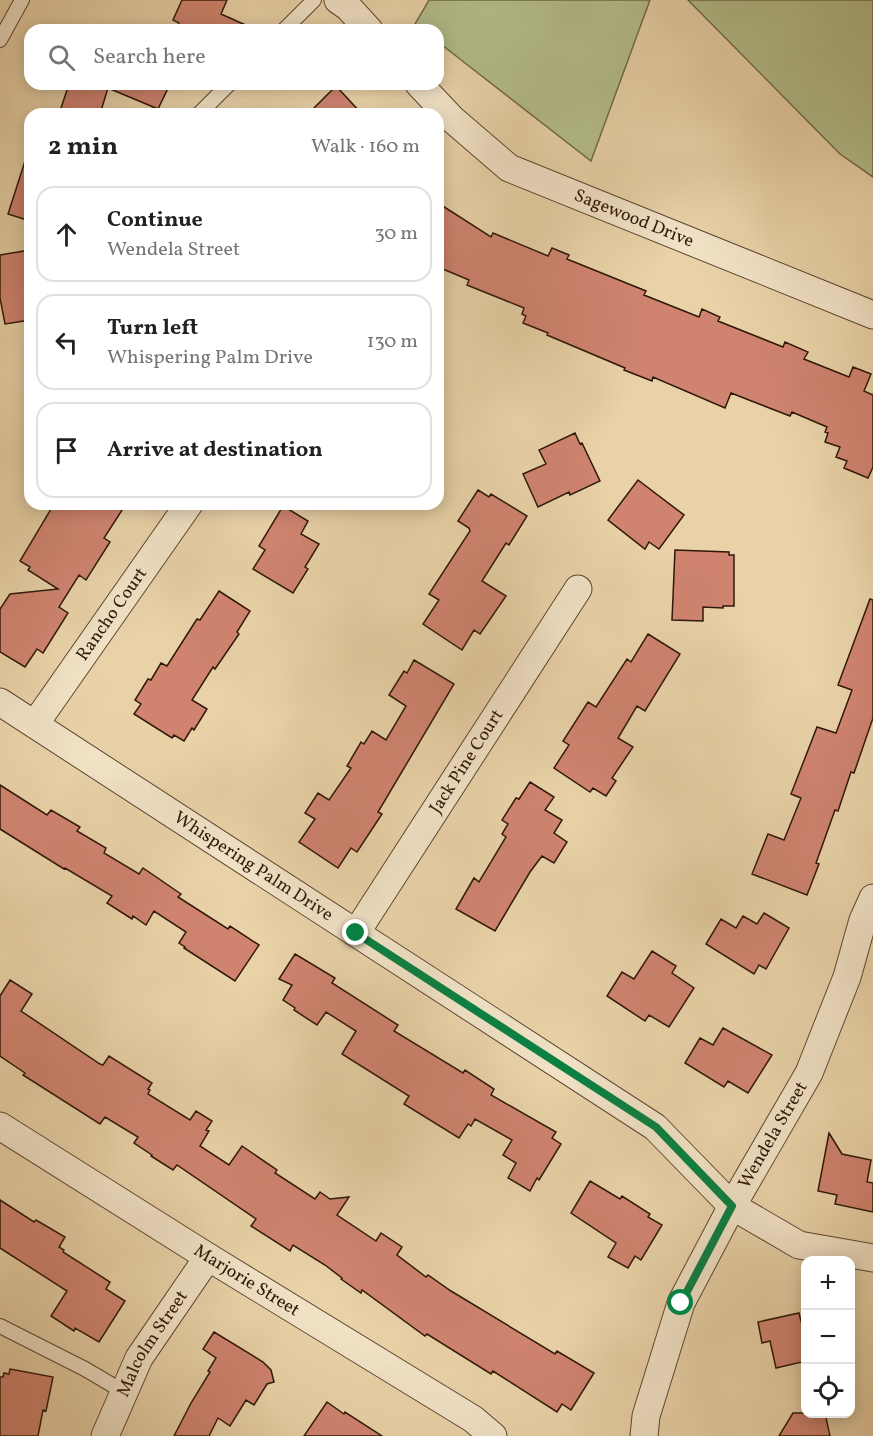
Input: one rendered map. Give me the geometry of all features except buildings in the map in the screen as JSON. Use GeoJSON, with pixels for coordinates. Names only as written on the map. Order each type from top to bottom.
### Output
{"type":"FeatureCollection","features":[{"type":"Feature","properties":{"kind":"street"},"geometry":{"type":"LineString","coordinates":[[338,0],[364,24]]}},
{"type":"Feature","properties":{"kind":"street","name":"Sagewood Drive"},"geometry":{"type":"LineString","coordinates":[[423,90],[436,108]]}},
{"type":"Feature","properties":{"kind":"street","name":"Sagewood Drive"},"geometry":{"type":"LineString","coordinates":[[444,119],[509,168],[873,315]]}},
{"type":"Feature","properties":{"kind":"street","name":"Rancho Court"},"geometry":{"type":"LineString","coordinates":[[35,724],[185,510]]}},
{"type":"Feature","properties":{"kind":"street","name":"Jack Pine Court"},"geometry":{"type":"LineString","coordinates":[[356,933],[578,589]]}},
{"type":"Feature","properties":{"kind":"street","name":"Whispering Palm Drive"},"geometry":{"type":"LineString","coordinates":[[0,702],[656,1127],[732,1206],[799,1245],[873,1258]]}},
{"type":"Feature","properties":{"kind":"street","name":"Wendela Street"},"geometry":{"type":"LineString","coordinates":[[644,1436],[646,1416],[681,1303],[732,1206],[809,1073],[847,978],[863,920],[873,898]]}},
{"type":"Feature","properties":{"kind":"street","name":"Marjorie Street"},"geometry":{"type":"LineString","coordinates":[[0,1126],[208,1257],[473,1419],[493,1436]]}},
{"type":"Feature","properties":{"kind":"street","name":"Malcolm Street"},"geometry":{"type":"LineString","coordinates":[[105,1436],[139,1358],[208,1257]]}},
{"type":"Feature","properties":{"kind":"lane"},"geometry":{"type":"LineString","coordinates":[[0,40],[22,0]]}},
{"type":"Feature","properties":{"kind":"lane"},"geometry":{"type":"LineString","coordinates":[[290,24],[314,0]]}},
{"type":"Feature","properties":{"kind":"lane"},"geometry":{"type":"LineString","coordinates":[[205,108],[224,90]]}},
{"type":"Feature","properties":{"kind":"lane"},"geometry":{"type":"LineString","coordinates":[[0,1326],[85,1369],[124,1392]]}},
{"type":"Feature","properties":{"kind":"green space"},"geometry":{"type":"Polygon","coordinates":[[[429,0],[650,0],[591,161],[444,47],[444,24],[415,24],[429,0]]]}},
{"type":"Feature","properties":{"kind":"green space"},"geometry":{"type":"Polygon","coordinates":[[[688,0],[873,0],[873,177],[840,154],[688,0]]]}},
{"type":"Feature","properties":{"kind":"route"},"geometry":{"type":"LineString","coordinates":[[356,933],[656,1127],[732,1206],[681,1303]]}}]}
